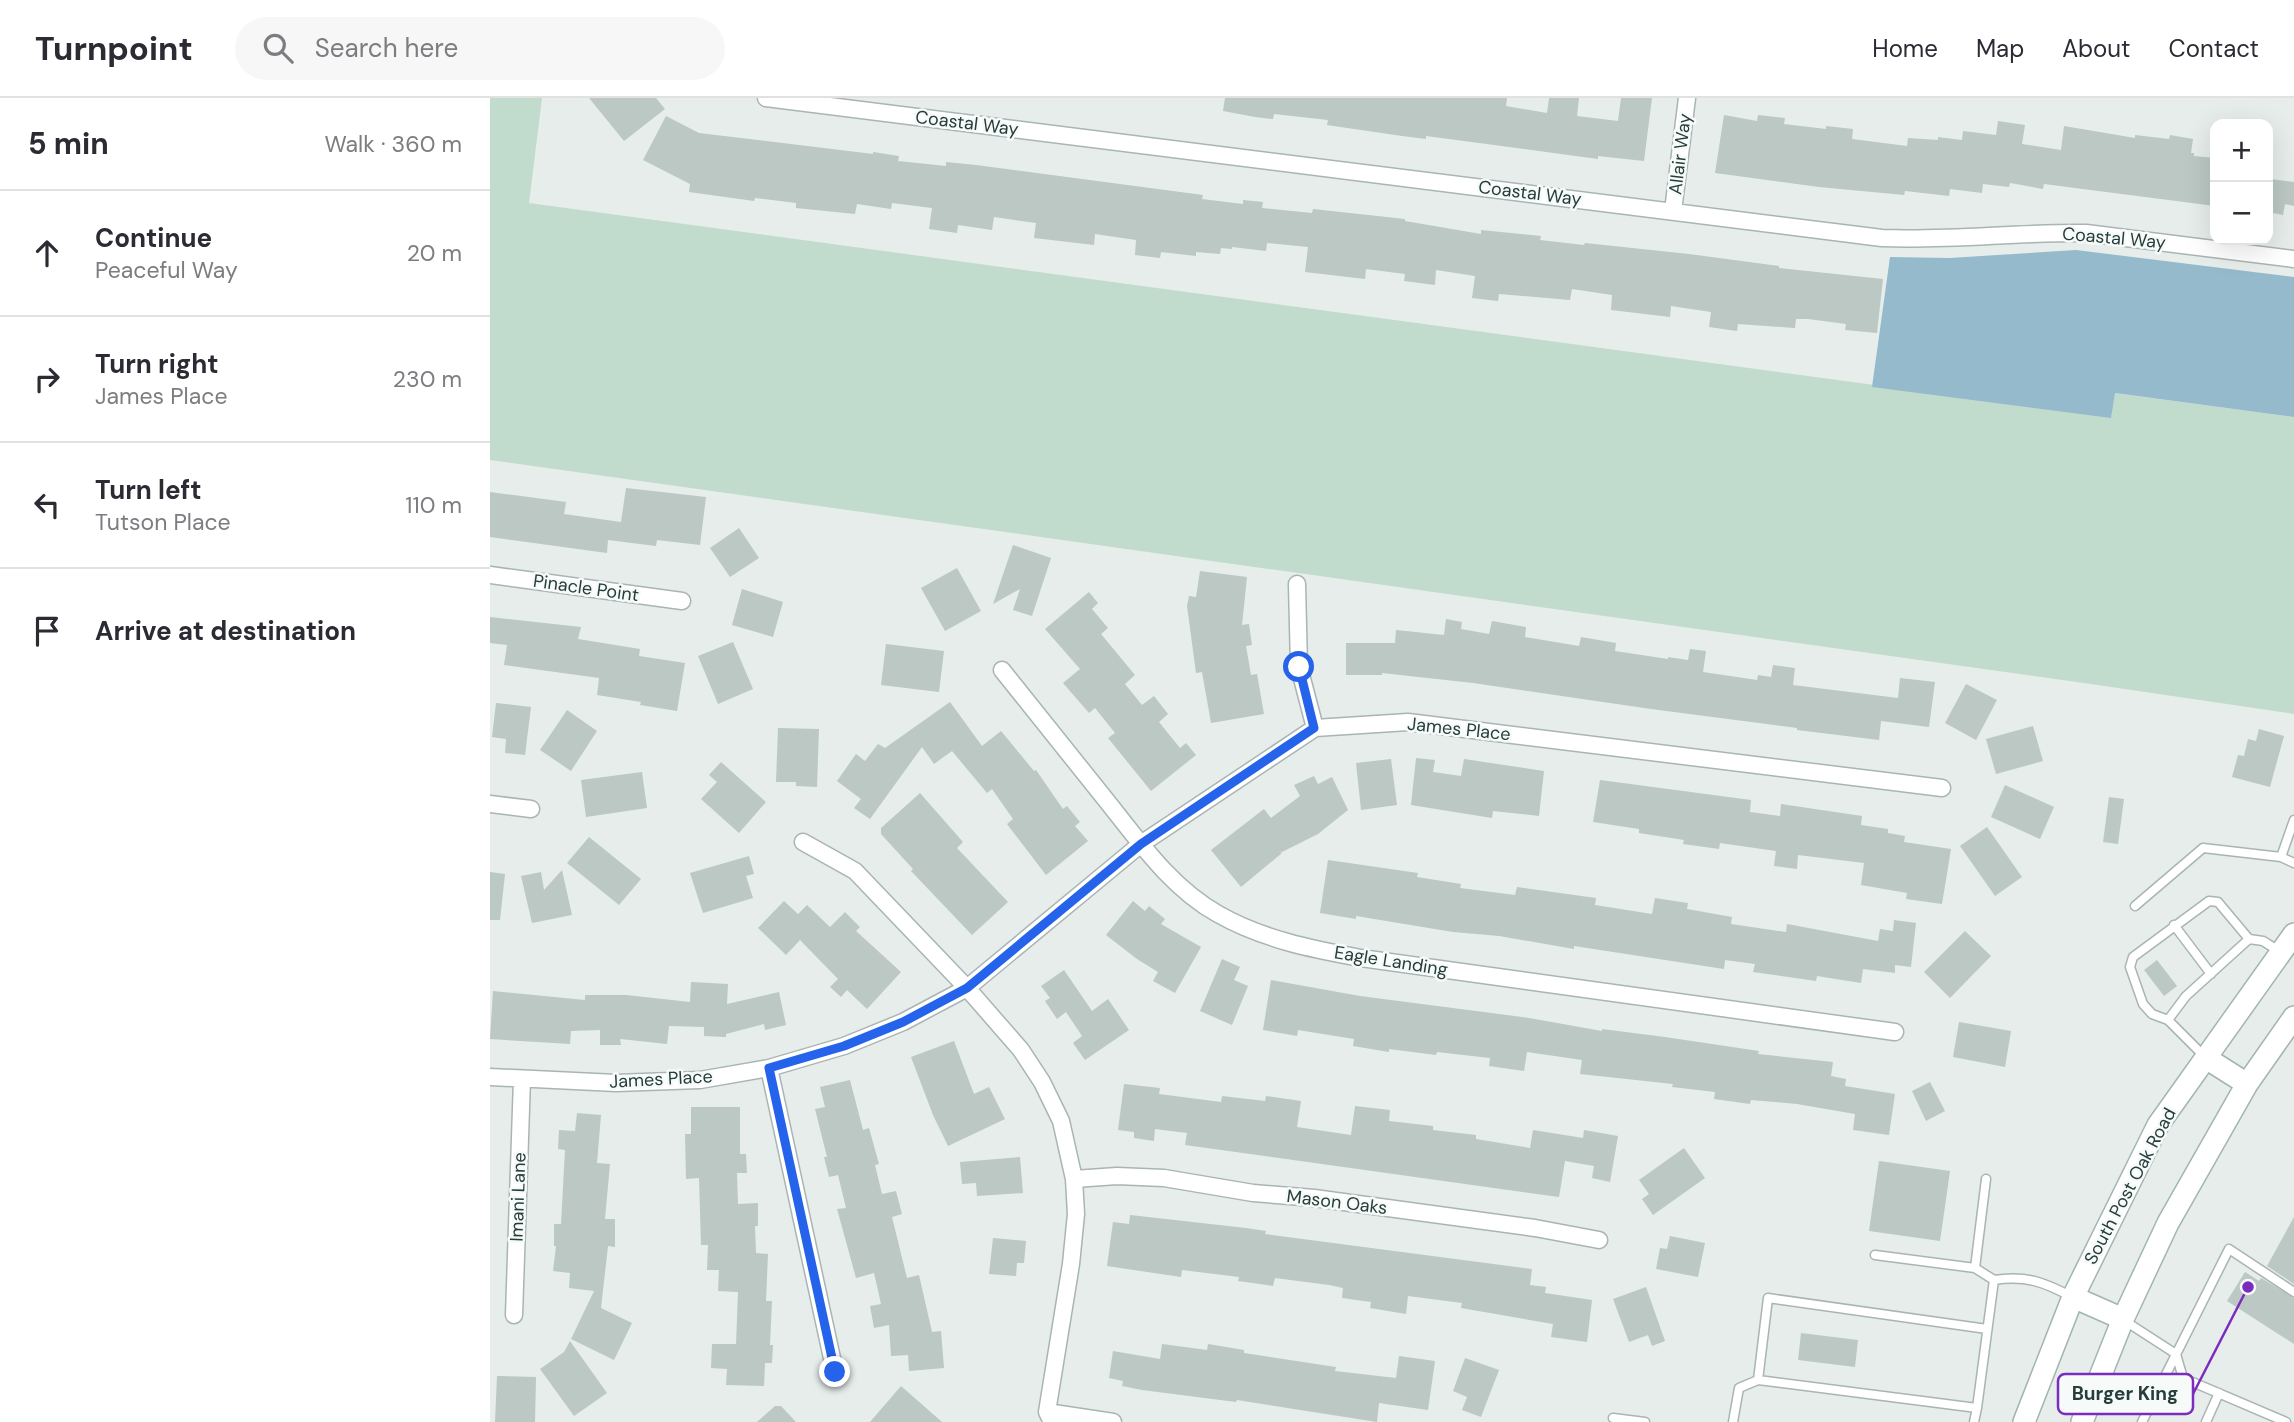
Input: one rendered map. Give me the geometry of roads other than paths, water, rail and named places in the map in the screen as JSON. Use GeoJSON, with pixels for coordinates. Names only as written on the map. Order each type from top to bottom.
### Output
{"type":"FeatureCollection","features":[{"type":"Feature","properties":{"kind":"main road","name":"South Post Oak Road"},"geometry":{"type":"LineString","coordinates":[[2024,1422],[2073,1297],[2158,1125],[2294,934]]}},
{"type":"Feature","properties":{"kind":"main road"},"geometry":{"type":"LineString","coordinates":[[2082,1422],[2123,1319],[2168,1223],[2247,1084],[2294,1017]]}},
{"type":"Feature","properties":{"kind":"main road"},"geometry":{"type":"LineString","coordinates":[[2206,1058],[2247,1084]]}},
{"type":"Feature","properties":{"kind":"main road"},"geometry":{"type":"LineString","coordinates":[[2073,1297],[2123,1319]]}},
{"type":"Feature","properties":{"kind":"street","name":"Coastal Way"},"geometry":{"type":"LineString","coordinates":[[766,98],[1882,238],[1946,239],[2054,232],[2086,233],[2294,259]]}},
{"type":"Feature","properties":{"kind":"street","name":"Allair Way"},"geometry":{"type":"LineString","coordinates":[[1674,211],[1688,98]]}},
{"type":"Feature","properties":{"kind":"street","name":"Pinacle Point"},"geometry":{"type":"LineString","coordinates":[[490,575],[682,601]]}},
{"type":"Feature","properties":{"kind":"street"},"geometry":{"type":"LineString","coordinates":[[1297,584],[1299,667],[1314,728]]}},
{"type":"Feature","properties":{"kind":"street","name":"Eagle Landing"},"geometry":{"type":"LineString","coordinates":[[1002,670],[1141,844],[1173,879],[1216,913],[1244,927],[1294,946],[1361,958],[1895,1032]]}},
{"type":"Feature","properties":{"kind":"street","name":"James Place"},"geometry":{"type":"LineString","coordinates":[[490,1077],[616,1083],[700,1080],[769,1068],[844,1046],[903,1022],[967,988],[1141,844],[1314,728],[1408,722],[1942,788]]}},
{"type":"Feature","properties":{"kind":"street"},"geometry":{"type":"LineString","coordinates":[[490,804],[531,809]]}},
{"type":"Feature","properties":{"kind":"street"},"geometry":{"type":"LineString","coordinates":[[803,842],[855,872],[967,988],[1021,1050],[1042,1082],[1061,1121],[1074,1179],[1076,1214],[1071,1264],[1045,1419],[1113,1422]]}},
{"type":"Feature","properties":{"kind":"street"},"geometry":{"type":"LineString","coordinates":[[769,1068],[835,1372]]}},
{"type":"Feature","properties":{"kind":"street","name":"Imani Lane"},"geometry":{"type":"LineString","coordinates":[[514,1315],[522,1079]]}},
{"type":"Feature","properties":{"kind":"street","name":"Mason Oaks"},"geometry":{"type":"LineString","coordinates":[[1074,1179],[1117,1176],[1164,1178],[1253,1193],[1314,1198],[1535,1228],[1599,1240]]}},
{"type":"Feature","properties":{"kind":"lane"},"geometry":{"type":"LineString","coordinates":[[2281,857],[2294,820]]}},
{"type":"Feature","properties":{"kind":"lane"},"geometry":{"type":"LineString","coordinates":[[2135,906],[2203,848],[2281,857],[2294,863]]}},
{"type":"Feature","properties":{"kind":"lane"},"geometry":{"type":"LineString","coordinates":[[2206,1058],[2168,1020],[2151,1014],[2143,1004],[2130,967],[2133,957],[2209,901],[2218,902],[2249,939],[2263,941],[2281,953]]}},
{"type":"Feature","properties":{"kind":"lane"},"geometry":{"type":"LineString","coordinates":[[2174,925],[2211,974]]}},
{"type":"Feature","properties":{"kind":"lane"},"geometry":{"type":"LineString","coordinates":[[2168,1020],[2186,996],[2249,939]]}},
{"type":"Feature","properties":{"kind":"lane"},"geometry":{"type":"LineString","coordinates":[[1975,1268],[1986,1179]]}},
{"type":"Feature","properties":{"kind":"lane"},"geometry":{"type":"LineString","coordinates":[[2142,1422],[2229,1249],[2294,1292]]}},
{"type":"Feature","properties":{"kind":"lane"},"geometry":{"type":"LineString","coordinates":[[1875,1255],[1975,1268],[1994,1280],[2013,1277],[2042,1281],[2073,1297]]}},
{"type":"Feature","properties":{"kind":"lane"},"geometry":{"type":"LineString","coordinates":[[1974,1422],[1994,1280]]}},
{"type":"Feature","properties":{"kind":"lane"},"geometry":{"type":"LineString","coordinates":[[1758,1380],[1768,1298],[1987,1329]]}},
{"type":"Feature","properties":{"kind":"lane"},"geometry":{"type":"LineString","coordinates":[[2123,1319],[2176,1354],[2183,1378],[2286,1422]]}},
{"type":"Feature","properties":{"kind":"lane"},"geometry":{"type":"LineString","coordinates":[[1733,1422],[1739,1388],[1758,1380],[1977,1408]]}},
{"type":"Feature","properties":{"kind":"lane"},"geometry":{"type":"LineString","coordinates":[[2206,1422],[2219,1393]]}},
{"type":"Feature","properties":{"kind":"lane"},"geometry":{"type":"LineString","coordinates":[[1613,1418],[1645,1422]]}},
{"type":"Feature","properties":{"kind":"water"},"geometry":{"type":"Polygon","coordinates":[[[2076,250],[2294,277],[2294,417],[2115,393],[2111,418],[1872,387],[1890,257],[1950,258],[2076,250]]]}},
{"type":"Feature","properties":{"kind":"place","name":"Burger King"},"geometry":{"type":"Point","coordinates":[2248,1287]}}]}
